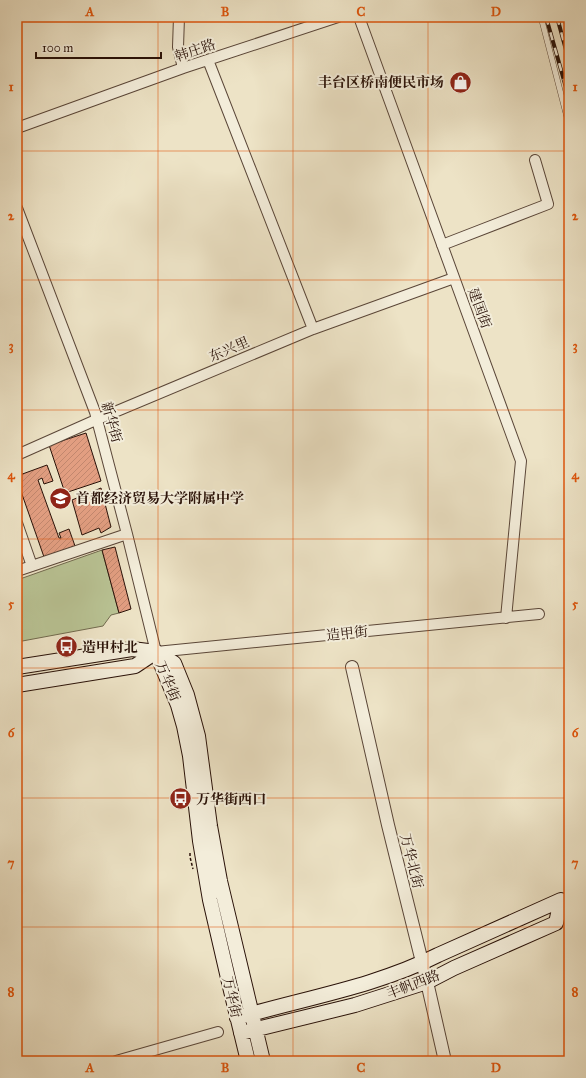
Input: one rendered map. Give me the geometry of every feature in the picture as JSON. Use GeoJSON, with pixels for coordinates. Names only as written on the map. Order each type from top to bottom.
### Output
{"type":"FeatureCollection","features":[{"type":"Feature","properties":{"kind":"main road","name":"造甲街"},"geometry":{"type":"LineString","coordinates":[[17,667],[132,649],[156,652]]}},
{"type":"Feature","properties":{"kind":"main road","name":"造甲街"},"geometry":{"type":"LineString","coordinates":[[17,686],[135,666],[156,652]]}},
{"type":"Feature","properties":{"kind":"main road","name":"万华街"},"geometry":{"type":"LineString","coordinates":[[156,652],[174,663],[187,695],[193,715],[198,736],[217,868],[263,1061]]}},
{"type":"Feature","properties":{"kind":"main road","name":"万华街"},"geometry":{"type":"LineString","coordinates":[[156,652],[178,706],[184,726],[190,756],[210,900],[248,1061]]}},
{"type":"Feature","properties":{"kind":"main road","name":"丰帆西路"},"geometry":{"type":"LineString","coordinates":[[237,1018],[356,986],[422,963],[561,900],[556,923],[454,968],[427,982],[355,1004],[241,1032]]}},
{"type":"Feature","properties":{"kind":"street"},"geometry":{"type":"LineString","coordinates":[[179,17],[178,47],[183,68]]}},
{"type":"Feature","properties":{"kind":"street","name":"韩庄路"},"geometry":{"type":"LineString","coordinates":[[17,128],[183,68],[338,17]]}},
{"type":"Feature","properties":{"kind":"street","name":"建国街"},"geometry":{"type":"LineString","coordinates":[[359,17],[521,462],[506,618]]}},
{"type":"Feature","properties":{"kind":"street"},"geometry":{"type":"LineString","coordinates":[[208,60],[313,329]]}},
{"type":"Feature","properties":{"kind":"street"},"geometry":{"type":"LineString","coordinates":[[442,245],[548,204],[535,160]]}},
{"type":"Feature","properties":{"kind":"street","name":"新华街"},"geometry":{"type":"LineString","coordinates":[[17,208],[98,419],[156,652]]}},
{"type":"Feature","properties":{"kind":"street","name":"东兴里"},"geometry":{"type":"LineString","coordinates":[[17,455],[98,419],[313,329],[454,278]]}},
{"type":"Feature","properties":{"kind":"street"},"geometry":{"type":"LineString","coordinates":[[17,523],[32,566]]}},
{"type":"Feature","properties":{"kind":"street"},"geometry":{"type":"LineString","coordinates":[[17,571],[127,534]]}},
{"type":"Feature","properties":{"kind":"street","name":"造甲街"},"geometry":{"type":"LineString","coordinates":[[156,652],[539,614]]}},
{"type":"Feature","properties":{"kind":"street","name":"万华北街"},"geometry":{"type":"LineString","coordinates":[[352,667],[388,825],[445,1061]]}},
{"type":"Feature","properties":{"kind":"street"},"geometry":{"type":"LineString","coordinates":[[116,1061],[218,1032]]}},
{"type":"Feature","properties":{"kind":"lane"},"geometry":{"type":"LineString","coordinates":[[541,17],[569,125]]}},
{"type":"Feature","properties":{"kind":"green space"},"geometry":{"type":"Polygon","coordinates":[[[102,550],[119,613],[111,615],[103,626],[17,642],[17,580],[102,550]]]}},
{"type":"Feature","properties":{"kind":"building"},"geometry":{"type":"Polygon","coordinates":[[[86,433],[101,481],[65,493],[49,445],[86,433]]]}},
{"type":"Feature","properties":{"kind":"building"},"geometry":{"type":"Polygon","coordinates":[[[47,465],[53,481],[44,484],[42,478],[38,480],[59,538],[61,538],[59,533],[69,529],[75,546],[44,557],[17,480],[17,476],[47,465]]]}},
{"type":"Feature","properties":{"kind":"building"},"geometry":{"type":"Polygon","coordinates":[[[101,488],[111,527],[101,533],[99,528],[82,535],[72,500],[101,488]]]}},
{"type":"Feature","properties":{"kind":"building"},"geometry":{"type":"Polygon","coordinates":[[[115,547],[131,609],[119,613],[102,550],[115,547]]]}},
{"type":"Feature","properties":{"kind":"railway"},"geometry":{"type":"LineString","coordinates":[[546,17],[569,98]]}},
{"type":"Feature","properties":{"kind":"railway"},"geometry":{"type":"LineString","coordinates":[[557,17],[569,61]]}},
{"type":"Feature","properties":{"kind":"railway"},"geometry":{"type":"LineString","coordinates":[[564,17],[569,34]]}},
{"type":"Feature","properties":{"kind":"place","name":"丰台区桥南便民市场"},"geometry":{"type":"Point","coordinates":[460,82]}},
{"type":"Feature","properties":{"kind":"place","name":"首都经济贸易大学附属中学"},"geometry":{"type":"Point","coordinates":[61,498]}},
{"type":"Feature","properties":{"kind":"place","name":"造甲村北"},"geometry":{"type":"Point","coordinates":[67,647]}},
{"type":"Feature","properties":{"kind":"place","name":"万华街西口"},"geometry":{"type":"Point","coordinates":[180,799]}}]}
